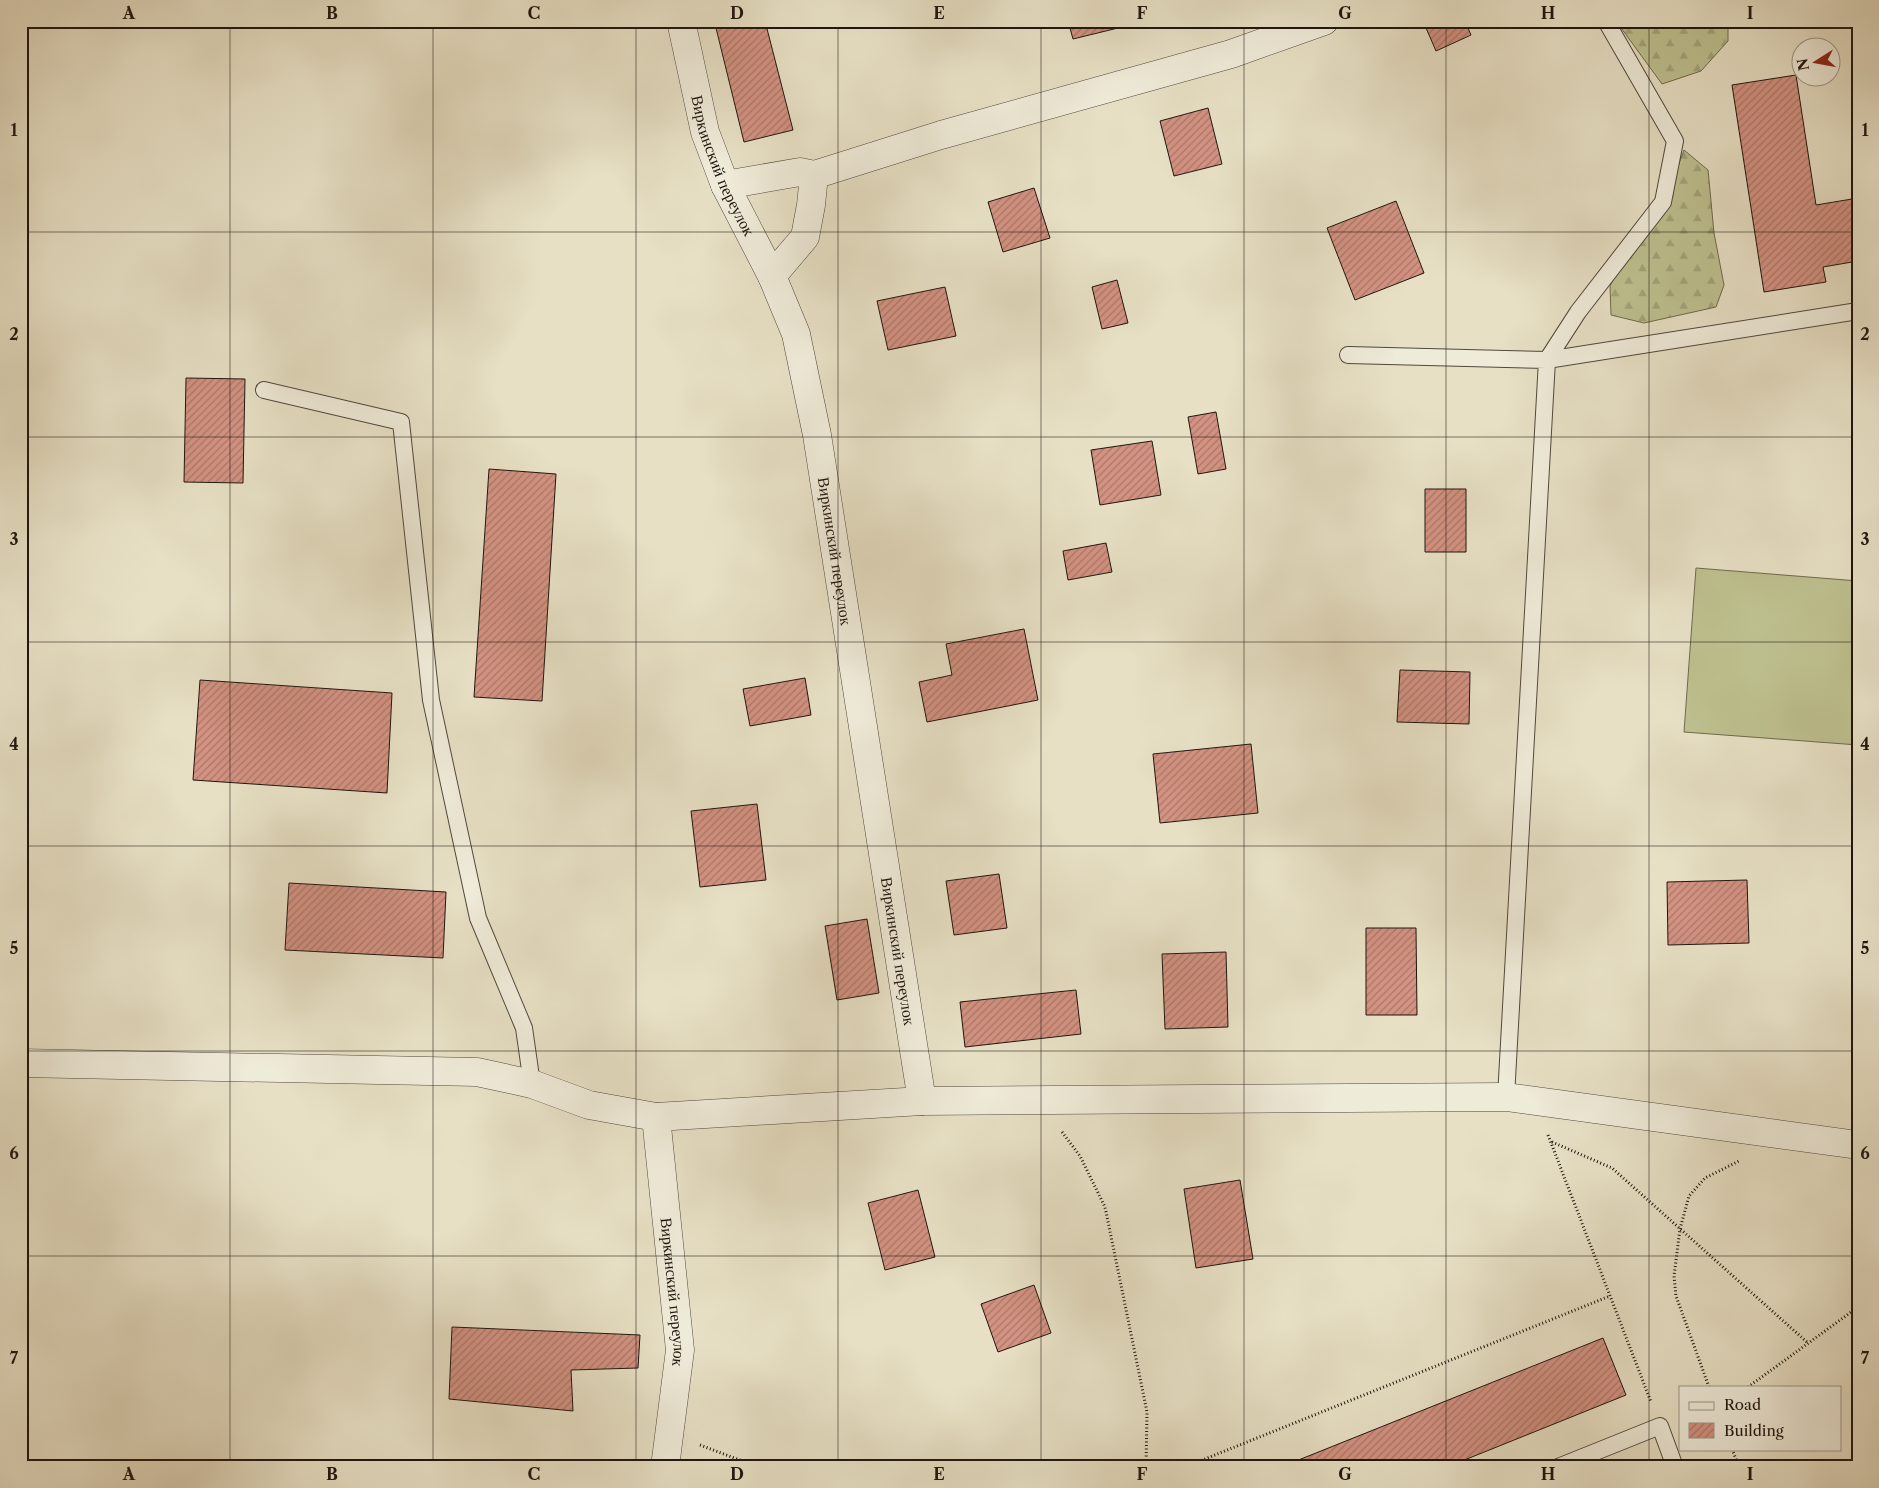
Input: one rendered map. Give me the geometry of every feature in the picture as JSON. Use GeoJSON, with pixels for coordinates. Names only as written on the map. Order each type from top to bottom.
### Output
{"type":"FeatureCollection","features":[{"type":"Feature","properties":{"kind":"street","name":"Виркинский переулок"},"geometry":{"type":"LineString","coordinates":[[681,21],[705,132],[724,185],[772,276],[796,334],[817,435],[922,1101]]}},
{"type":"Feature","properties":{"kind":"street"},"geometry":{"type":"LineString","coordinates":[[724,185],[800,172],[814,175],[941,135],[1230,54],[1324,21]]}},
{"type":"Feature","properties":{"kind":"street"},"geometry":{"type":"LineString","coordinates":[[772,276],[805,237],[814,175]]}},
{"type":"Feature","properties":{"kind":"street"},"geometry":{"type":"LineString","coordinates":[[21,1063],[477,1072],[532,1084],[589,1105],[656,1117],[922,1101],[1039,1102],[1506,1097],[1858,1145]]}},
{"type":"Feature","properties":{"kind":"street","name":"Виркинский переулок"},"geometry":{"type":"LineString","coordinates":[[656,1117],[680,1350],[665,1467]]}},
{"type":"Feature","properties":{"kind":"lane"},"geometry":{"type":"LineString","coordinates":[[1506,1097],[1547,360],[1578,312],[1663,202],[1675,141],[1606,21]]}},
{"type":"Feature","properties":{"kind":"lane"},"geometry":{"type":"LineString","coordinates":[[1348,355],[1547,360],[1858,311]]}},
{"type":"Feature","properties":{"kind":"lane"},"geometry":{"type":"LineString","coordinates":[[264,390],[401,422],[431,700],[478,918],[524,1028],[532,1084]]}},
{"type":"Feature","properties":{"kind":"lane"},"geometry":{"type":"LineString","coordinates":[[1558,1467],[1660,1426],[1675,1467]]}},
{"type":"Feature","properties":{"kind":"path"},"geometry":{"type":"LineString","coordinates":[[1039,1102],[1080,1156],[1105,1207],[1147,1412],[1146,1467]]}},
{"type":"Feature","properties":{"kind":"path"},"geometry":{"type":"LineString","coordinates":[[1535,1102],[1660,1426]]}},
{"type":"Feature","properties":{"kind":"path"},"geometry":{"type":"LineString","coordinates":[[1551,1142],[1612,1168],[1808,1343]]}},
{"type":"Feature","properties":{"kind":"path"},"geometry":{"type":"LineString","coordinates":[[1709,1386],[1676,1296],[1674,1276],[1680,1229],[1689,1196],[1705,1178],[1741,1160]]}},
{"type":"Feature","properties":{"kind":"path"},"geometry":{"type":"LineString","coordinates":[[1185,1467],[1610,1296]]}},
{"type":"Feature","properties":{"kind":"path"},"geometry":{"type":"LineString","coordinates":[[1749,1386],[1858,1307]]}},
{"type":"Feature","properties":{"kind":"path"},"geometry":{"type":"LineString","coordinates":[[668,1434],[726,1453],[758,1467]]}},
{"type":"Feature","properties":{"kind":"path"},"geometry":{"type":"LineString","coordinates":[[1732,1450],[1739,1467]]}},
{"type":"Feature","properties":{"kind":"green space"},"geometry":{"type":"Polygon","coordinates":[[[1616,21],[1728,21],[1728,41],[1701,71],[1662,84],[1616,21]]]}},
{"type":"Feature","properties":{"kind":"green space"},"geometry":{"type":"Polygon","coordinates":[[[1684,150],[1708,170],[1714,233],[1724,285],[1716,307],[1644,323],[1611,315],[1610,286],[1636,232],[1668,193],[1684,150]]]}},
{"type":"Feature","properties":{"kind":"green space"},"geometry":{"type":"Polygon","coordinates":[[[1696,568],[1858,581],[1858,745],[1684,732],[1696,568]]]}},
{"type":"Feature","properties":{"kind":"building"},"geometry":{"type":"Polygon","coordinates":[[[745,21],[765,21],[793,130],[744,142],[716,28],[745,21]]]}},
{"type":"Feature","properties":{"kind":"building"},"geometry":{"type":"Polygon","coordinates":[[[1068,21],[1116,21],[1118,28],[1073,39],[1068,21]]]}},
{"type":"Feature","properties":{"kind":"building"},"geometry":{"type":"Polygon","coordinates":[[[1423,21],[1465,21],[1471,35],[1436,51],[1423,21]]]}},
{"type":"Feature","properties":{"kind":"building"},"geometry":{"type":"Polygon","coordinates":[[[1792,76],[1792,88],[1798,88],[1816,205],[1858,198],[1858,261],[1823,267],[1826,282],[1764,292],[1732,85],[1792,76]]]}},
{"type":"Feature","properties":{"kind":"building"},"geometry":{"type":"Polygon","coordinates":[[[1208,108],[1222,164],[1174,176],[1160,121],[1208,108]]]}},
{"type":"Feature","properties":{"kind":"building"},"geometry":{"type":"Polygon","coordinates":[[[1034,188],[1050,238],[1003,252],[988,202],[1034,188]]]}},
{"type":"Feature","properties":{"kind":"building"},"geometry":{"type":"Polygon","coordinates":[[[1396,201],[1424,273],[1355,300],[1327,228],[1396,201]]]}},
{"type":"Feature","properties":{"kind":"building"},"geometry":{"type":"Polygon","coordinates":[[[1117,280],[1128,323],[1102,329],[1092,287],[1117,280]]]}},
{"type":"Feature","properties":{"kind":"building"},"geometry":{"type":"Polygon","coordinates":[[[945,287],[956,336],[888,350],[877,301],[945,287]]]}},
{"type":"Feature","properties":{"kind":"building"},"geometry":{"type":"Polygon","coordinates":[[[186,378],[245,379],[243,483],[184,482],[186,378]]]}},
{"type":"Feature","properties":{"kind":"building"},"geometry":{"type":"Polygon","coordinates":[[[1216,412],[1226,469],[1198,474],[1188,417],[1216,412]]]}},
{"type":"Feature","properties":{"kind":"building"},"geometry":{"type":"Polygon","coordinates":[[[1152,441],[1161,495],[1100,505],[1091,450],[1152,441]]]}},
{"type":"Feature","properties":{"kind":"building"},"geometry":{"type":"Polygon","coordinates":[[[489,469],[556,474],[542,701],[474,697],[489,469]]]}},
{"type":"Feature","properties":{"kind":"building"},"geometry":{"type":"Polygon","coordinates":[[[1425,489],[1466,489],[1466,552],[1425,552],[1425,489]]]}},
{"type":"Feature","properties":{"kind":"building"},"geometry":{"type":"Polygon","coordinates":[[[1106,543],[1112,572],[1068,580],[1063,551],[1106,543]]]}},
{"type":"Feature","properties":{"kind":"building"},"geometry":{"type":"Polygon","coordinates":[[[1024,629],[1038,700],[927,722],[919,682],[952,675],[946,644],[1024,629]]]}},
{"type":"Feature","properties":{"kind":"building"},"geometry":{"type":"Polygon","coordinates":[[[1400,670],[1470,672],[1469,724],[1397,722],[1400,670]]]}},
{"type":"Feature","properties":{"kind":"building"},"geometry":{"type":"Polygon","coordinates":[[[805,678],[811,715],[750,726],[743,689],[805,678]]]}},
{"type":"Feature","properties":{"kind":"building"},"geometry":{"type":"Polygon","coordinates":[[[200,680],[392,693],[387,793],[193,780],[200,680]]]}},
{"type":"Feature","properties":{"kind":"building"},"geometry":{"type":"Polygon","coordinates":[[[1251,744],[1258,813],[1160,823],[1153,754],[1251,744]]]}},
{"type":"Feature","properties":{"kind":"building"},"geometry":{"type":"Polygon","coordinates":[[[757,804],[766,880],[700,887],[691,811],[757,804]]]}},
{"type":"Feature","properties":{"kind":"building"},"geometry":{"type":"Polygon","coordinates":[[[999,874],[1007,928],[954,935],[946,881],[999,874]]]}},
{"type":"Feature","properties":{"kind":"building"},"geometry":{"type":"Polygon","coordinates":[[[1747,880],[1749,943],[1668,945],[1667,882],[1747,880]]]}},
{"type":"Feature","properties":{"kind":"building"},"geometry":{"type":"Polygon","coordinates":[[[289,883],[446,892],[443,958],[285,950],[289,883]]]}},
{"type":"Feature","properties":{"kind":"building"},"geometry":{"type":"Polygon","coordinates":[[[867,919],[879,993],[837,1000],[825,926],[867,919]]]}},
{"type":"Feature","properties":{"kind":"building"},"geometry":{"type":"Polygon","coordinates":[[[1366,928],[1416,928],[1417,1015],[1366,1015],[1366,928]]]}},
{"type":"Feature","properties":{"kind":"building"},"geometry":{"type":"Polygon","coordinates":[[[1226,952],[1228,1027],[1165,1029],[1162,954],[1226,952]]]}},
{"type":"Feature","properties":{"kind":"building"},"geometry":{"type":"Polygon","coordinates":[[[1076,990],[1081,1034],[965,1047],[960,1002],[1076,990]]]}},
{"type":"Feature","properties":{"kind":"building"},"geometry":{"type":"Polygon","coordinates":[[[1240,1180],[1253,1259],[1196,1268],[1184,1189],[1240,1180]]]}},
{"type":"Feature","properties":{"kind":"building"},"geometry":{"type":"Polygon","coordinates":[[[918,1190],[935,1257],[885,1270],[868,1203],[918,1190]]]}},
{"type":"Feature","properties":{"kind":"building"},"geometry":{"type":"Polygon","coordinates":[[[1034,1285],[1051,1333],[998,1352],[981,1304],[1034,1285]]]}},
{"type":"Feature","properties":{"kind":"building"},"geometry":{"type":"Polygon","coordinates":[[[452,1327],[640,1335],[638,1368],[571,1370],[573,1411],[449,1399],[452,1327]]]}},
{"type":"Feature","properties":{"kind":"building"},"geometry":{"type":"Polygon","coordinates":[[[1603,1338],[1626,1395],[1447,1467],[1281,1467],[1603,1338]]]}}]}
